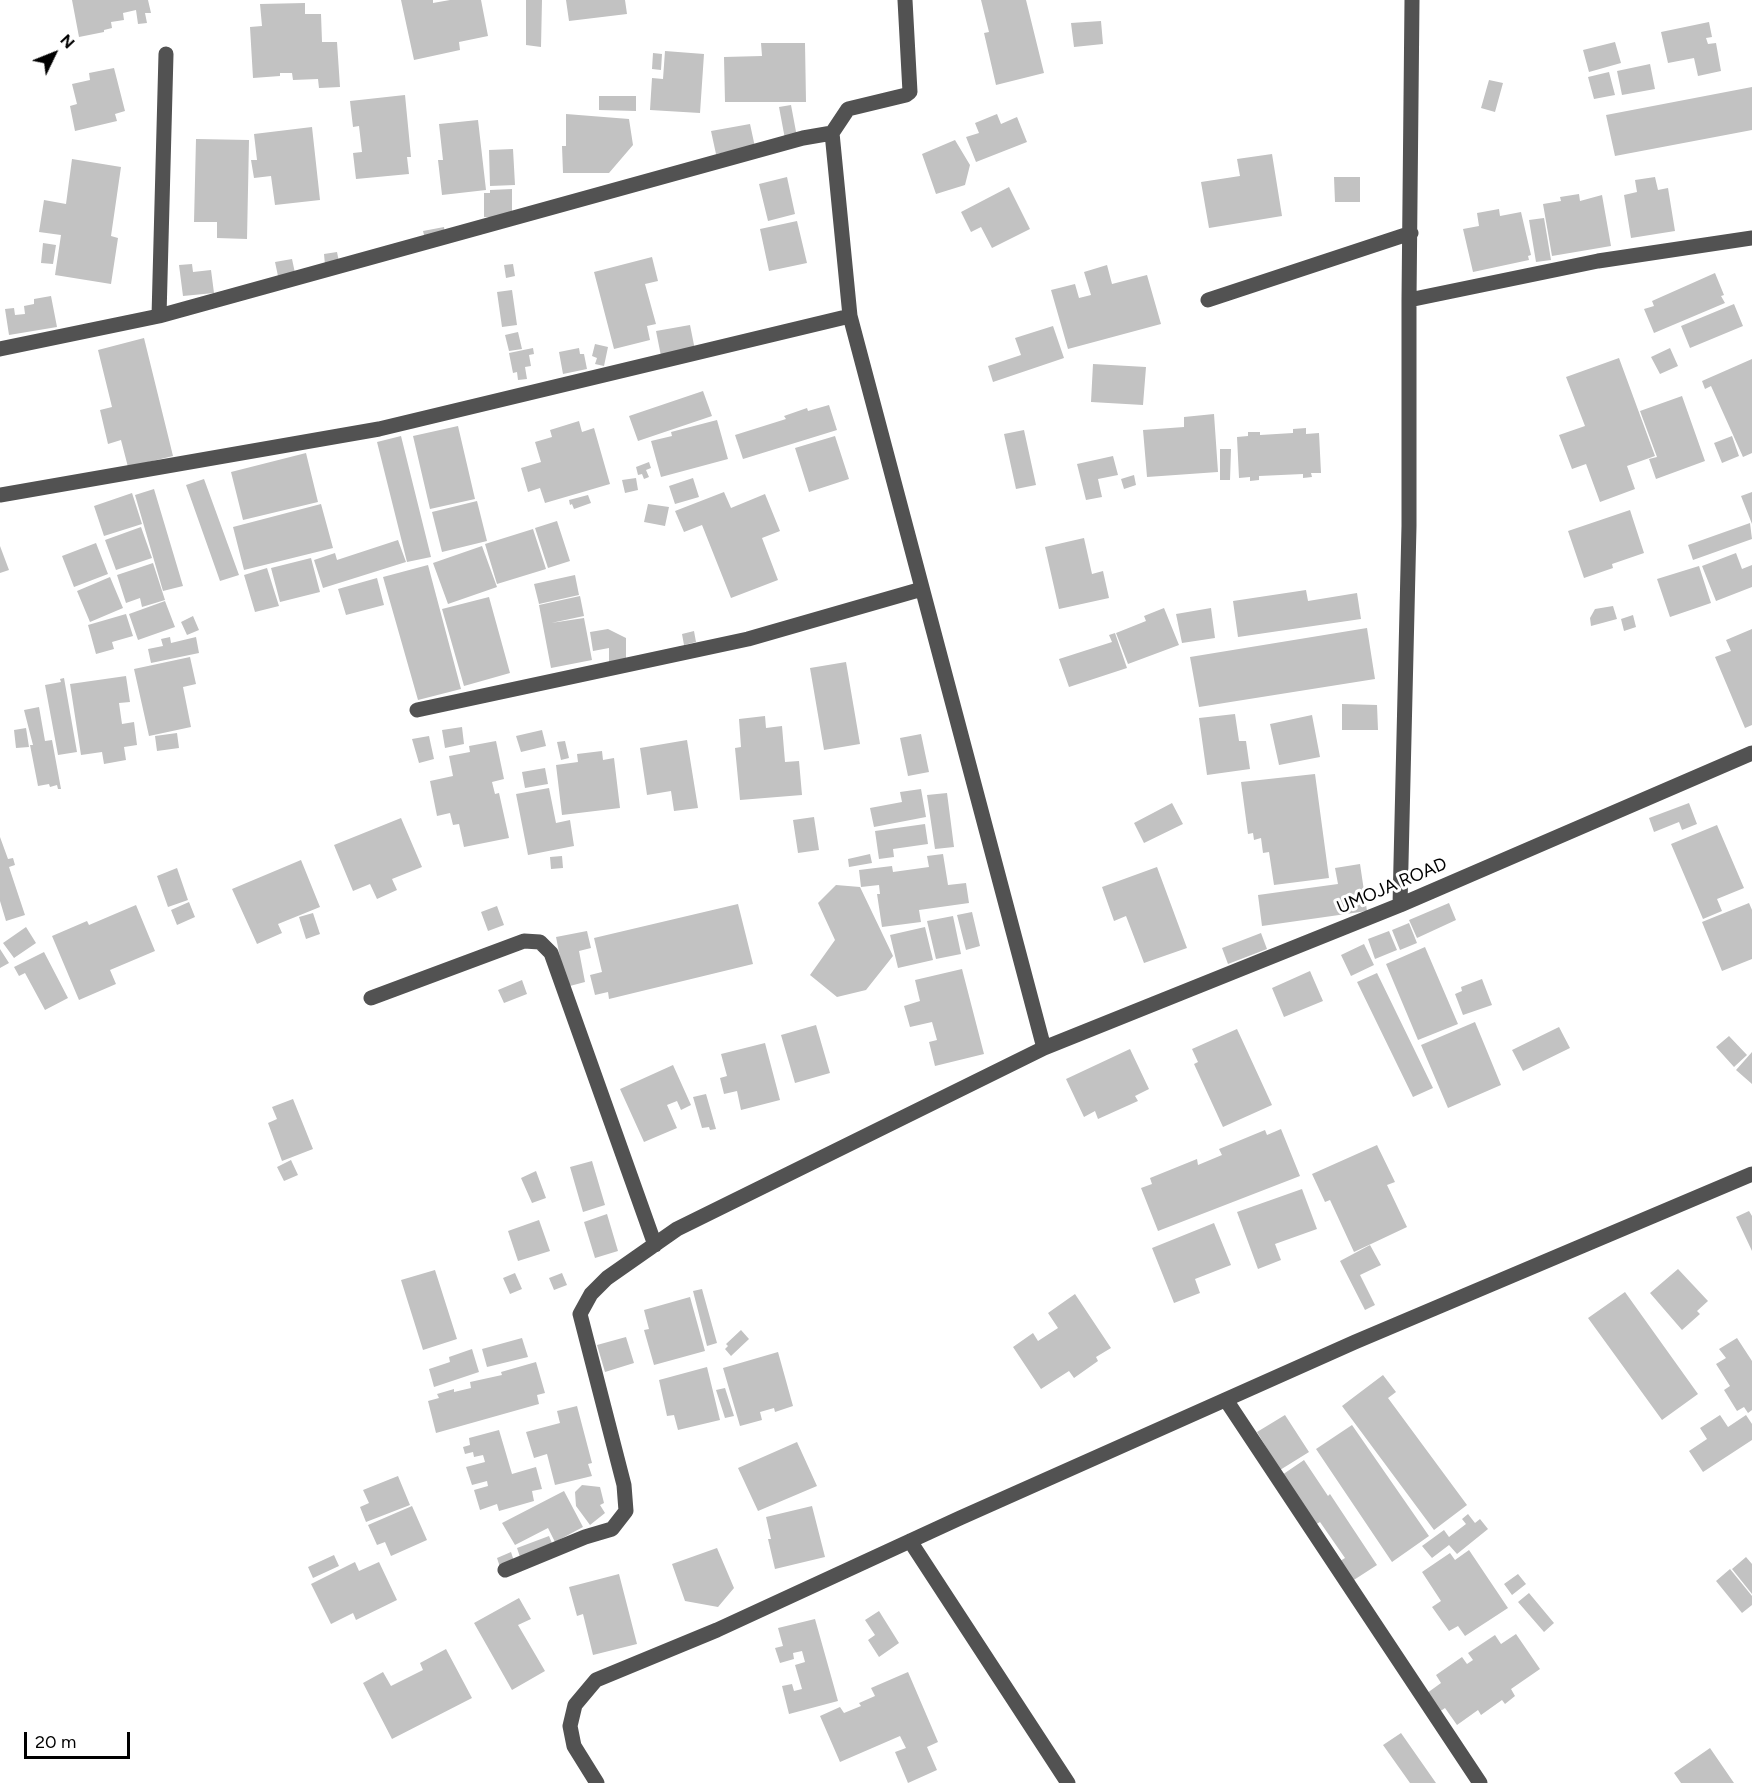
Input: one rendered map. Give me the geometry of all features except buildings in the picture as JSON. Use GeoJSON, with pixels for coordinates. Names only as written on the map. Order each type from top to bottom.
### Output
{"type":"FeatureCollection","features":[{"type":"Feature","properties":{"kind":"street"},"geometry":{"type":"LineString","coordinates":[[904,0],[910,92],[906,95],[848,109],[832,133],[850,316],[1044,1048]]}},
{"type":"Feature","properties":{"kind":"street"},"geometry":{"type":"LineString","coordinates":[[1400,905],[1409,526],[1413,0]]}},
{"type":"Feature","properties":{"kind":"street"},"geometry":{"type":"LineString","coordinates":[[159,316],[166,54]]}},
{"type":"Feature","properties":{"kind":"street"},"geometry":{"type":"LineString","coordinates":[[0,349],[159,316],[803,138],[832,133]]}},
{"type":"Feature","properties":{"kind":"street"},"geometry":{"type":"LineString","coordinates":[[1208,300],[1411,233]]}},
{"type":"Feature","properties":{"kind":"street"},"geometry":{"type":"LineString","coordinates":[[1409,300],[1598,261],[1752,238]]}},
{"type":"Feature","properties":{"kind":"street"},"geometry":{"type":"LineString","coordinates":[[0,495],[379,429],[850,316]]}},
{"type":"Feature","properties":{"kind":"street"},"geometry":{"type":"LineString","coordinates":[[417,710],[748,639],[922,589]]}},
{"type":"Feature","properties":{"kind":"street","name":"UMOJA ROAD"},"geometry":{"type":"LineString","coordinates":[[505,1570],[612,1529],[626,1511],[624,1485],[580,1314],[591,1294],[607,1278],[677,1230],[1044,1048],[1400,905],[1752,753]]}},
{"type":"Feature","properties":{"kind":"street"},"geometry":{"type":"LineString","coordinates":[[371,998],[524,941],[540,942],[551,953],[655,1245]]}},
{"type":"Feature","properties":{"kind":"street"},"geometry":{"type":"LineString","coordinates":[[597,1783],[574,1746],[570,1726],[575,1706],[596,1680],[717,1630],[910,1541],[1366,1338],[1752,1174]]}},
{"type":"Feature","properties":{"kind":"street"},"geometry":{"type":"LineString","coordinates":[[1226,1400],[1480,1783]]}},
{"type":"Feature","properties":{"kind":"street"},"geometry":{"type":"LineString","coordinates":[[910,1541],[1068,1783]]}}]}
